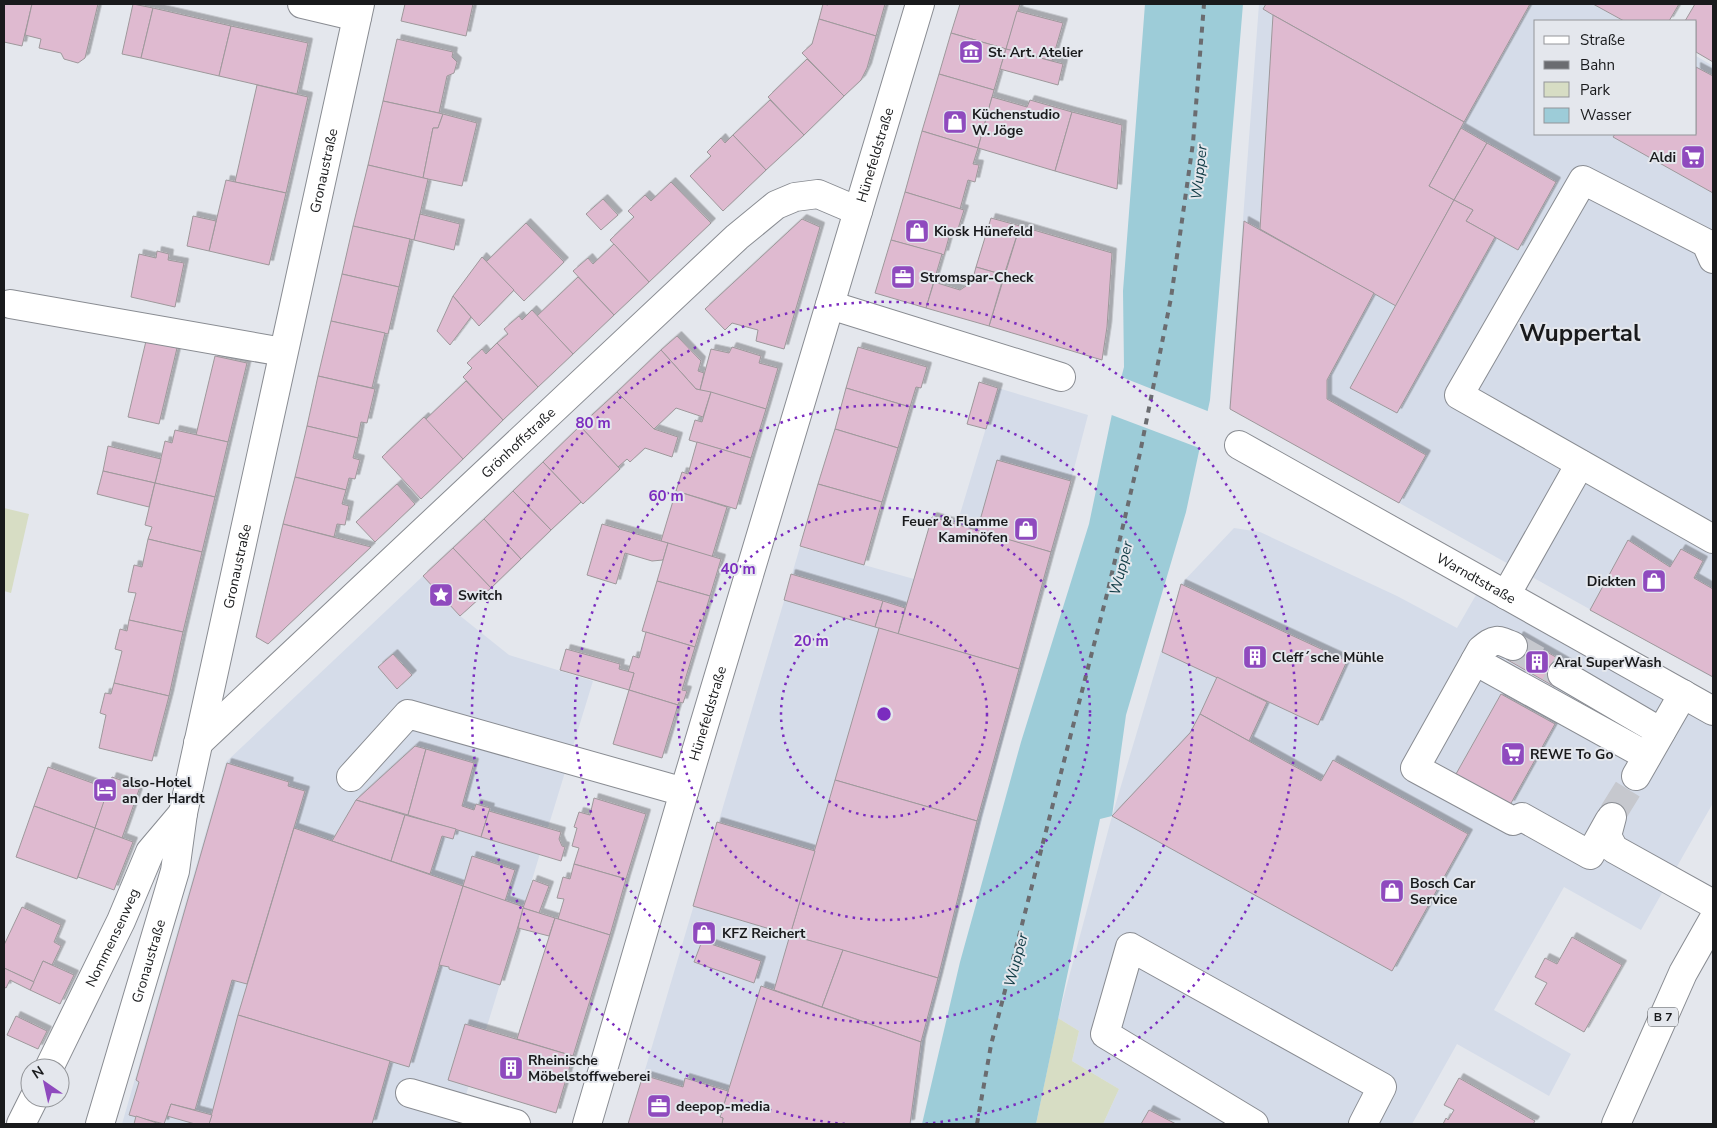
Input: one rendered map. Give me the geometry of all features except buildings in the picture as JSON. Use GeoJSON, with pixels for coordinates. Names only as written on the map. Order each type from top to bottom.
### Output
{"type":"FeatureCollection","features":[{"type":"Feature","properties":{"kind":"street"},"geometry":{"type":"LineString","coordinates":[[302,4],[358,10]]}},
{"type":"Feature","properties":{"kind":"street","name":"Hünefeldstraße"},"geometry":{"type":"LineString","coordinates":[[587,1124],[684,792],[920,4]]}},
{"type":"Feature","properties":{"kind":"street","name":"Gronaustraße"},"geometry":{"type":"LineString","coordinates":[[100,1124],[175,871],[183,813],[358,10]]}},
{"type":"Feature","properties":{"kind":"street"},"geometry":{"type":"LineString","coordinates":[[1713,259],[1706,243],[1583,180],[1459,395],[1713,539]]}},
{"type":"Feature","properties":{"kind":"street","name":"Grönhoffstraße"},"geometry":{"type":"LineString","coordinates":[[198,743],[737,238],[776,205],[795,197],[818,194],[858,211]]}},
{"type":"Feature","properties":{"kind":"street"},"geometry":{"type":"LineString","coordinates":[[10,304],[283,352]]}},
{"type":"Feature","properties":{"kind":"street"},"geometry":{"type":"LineString","coordinates":[[830,305],[1061,377]]}},
{"type":"Feature","properties":{"kind":"street","name":"Warndtstraße"},"geometry":{"type":"LineString","coordinates":[[1239,445],[1713,711]]}},
{"type":"Feature","properties":{"kind":"street"},"geometry":{"type":"LineString","coordinates":[[1506,595],[1580,464]]}},
{"type":"Feature","properties":{"kind":"street"},"geometry":{"type":"LineString","coordinates":[[1513,646],[1499,640],[1491,641],[1481,650],[1415,768],[1513,821],[1522,817],[1590,855],[1611,817],[1607,836],[1614,849],[1713,904]]}},
{"type":"Feature","properties":{"kind":"street"},"geometry":{"type":"LineString","coordinates":[[1475,661],[1641,766],[1683,694]]}},
{"type":"Feature","properties":{"kind":"street"},"geometry":{"type":"LineString","coordinates":[[1562,674],[1661,732]]}},
{"type":"Feature","properties":{"kind":"street"},"geometry":{"type":"LineString","coordinates":[[351,777],[408,714],[684,792]]}},
{"type":"Feature","properties":{"kind":"street","name":"Nommensenweg"},"geometry":{"type":"LineString","coordinates":[[54,1058],[121,921],[150,852],[183,813]]}},
{"type":"Feature","properties":{"kind":"street","name":"B 7"},"geometry":{"type":"LineString","coordinates":[[1616,1124],[1683,973],[1713,920]]}},
{"type":"Feature","properties":{"kind":"street"},"geometry":{"type":"LineString","coordinates":[[1254,1124],[1105,1034],[1130,948],[1382,1087],[1363,1124]]}},
{"type":"Feature","properties":{"kind":"street"},"geometry":{"type":"LineString","coordinates":[[410,1093],[516,1124]]}},
{"type":"Feature","properties":{"kind":"street"},"geometry":{"type":"LineString","coordinates":[[21,1124],[29,1108]]}},
{"type":"Feature","properties":{"kind":"shaded area"},"geometry":{"type":"Polygon","coordinates":[[[1259,4],[1601,4],[1631,20],[1534,20],[1534,135],[1697,135],[1697,57],[1713,66],[1713,678],[1229,408],[1259,4]]]}},
{"type":"Feature","properties":{"kind":"shaded area"},"geometry":{"type":"Polygon","coordinates":[[[998,388],[1088,415],[924,1042],[912,1124],[629,1124],[800,547],[914,579],[932,518],[957,524],[998,388]]]}},
{"type":"Feature","properties":{"kind":"shaded area"},"geometry":{"type":"Polygon","coordinates":[[[1234,528],[1260,532],[1397,596],[1457,628],[1476,595],[1713,726],[1713,803],[1641,930],[1564,887],[1494,1010],[1571,1054],[1549,1096],[1457,1044],[1412,1124],[1103,1124],[1119,1089],[1072,1061],[1079,1031],[1058,1018],[1112,816],[1181,584],[1234,528]]]}},
{"type":"Feature","properties":{"kind":"shaded area"},"geometry":{"type":"Polygon","coordinates":[[[423,576],[459,615],[509,655],[593,681],[457,1124],[122,1124],[226,762],[423,576]]]}},
{"type":"Feature","properties":{"kind":"green space"},"geometry":{"type":"Polygon","coordinates":[[[4,508],[29,514],[11,593],[4,591],[4,508]]]}},
{"type":"Feature","properties":{"kind":"green space"},"geometry":{"type":"Polygon","coordinates":[[[1058,1018],[1079,1031],[1072,1061],[1119,1089],[1103,1124],[1036,1124],[1058,1018]]]}},
{"type":"Feature","properties":{"kind":"water","name":"Wupper"},"geometry":{"type":"Polygon","coordinates":[[[1145,4],[1243,4],[1210,400],[1186,512],[1126,715],[1112,816],[1100,819],[1036,1124],[922,1124],[960,962],[1021,742],[1089,524],[1124,367],[1123,291],[1145,4]]]}},
{"type":"Feature","properties":{"kind":"pier"},"geometry":{"type":"Polygon","coordinates":[[[1119,376],[1210,412],[1202,449],[1109,414],[1119,376]]]}},
{"type":"Feature","properties":{"kind":"tunnel"},"geometry":{"type":"LineString","coordinates":[[1513,646],[1562,674]]}},
{"type":"Feature","properties":{"kind":"tunnel"},"geometry":{"type":"LineString","coordinates":[[1613,813],[1636,776]]}},
{"type":"Feature","properties":{"kind":"railway"},"geometry":{"type":"LineString","coordinates":[[977,1124],[991,1045],[1108,590],[1140,453],[1171,298],[1193,143],[1204,4]]}},
{"type":"Feature","properties":{"kind":"place","name":"St. Art. Atelier"},"geometry":{"type":"Point","coordinates":[971,52]}},
{"type":"Feature","properties":{"kind":"place","name":"Küchenstudio W. Jöge"},"geometry":{"type":"Point","coordinates":[955,122]}},
{"type":"Feature","properties":{"kind":"place","name":"Aldi"},"geometry":{"type":"Point","coordinates":[1693,157]}},
{"type":"Feature","properties":{"kind":"place","name":"Kiosk Hünefeld"},"geometry":{"type":"Point","coordinates":[917,231]}},
{"type":"Feature","properties":{"kind":"place","name":"Stromspar-Check"},"geometry":{"type":"Point","coordinates":[903,277]}},
{"type":"Feature","properties":{"kind":"place","name":"Feuer & Flamme Kaminöfen"},"geometry":{"type":"Point","coordinates":[1026,529]}},
{"type":"Feature","properties":{"kind":"place","name":"Dickten"},"geometry":{"type":"Point","coordinates":[1654,581]}},
{"type":"Feature","properties":{"kind":"place","name":"Switch"},"geometry":{"type":"Point","coordinates":[441,595]}},
{"type":"Feature","properties":{"kind":"place","name":"Cleff´sche Mühle"},"geometry":{"type":"Point","coordinates":[1255,657]}},
{"type":"Feature","properties":{"kind":"place","name":"Aral SuperWash"},"geometry":{"type":"Point","coordinates":[1537,662]}},
{"type":"Feature","properties":{"kind":"place","name":"REWE To Go"},"geometry":{"type":"Point","coordinates":[1513,754]}},
{"type":"Feature","properties":{"kind":"place","name":"also-Hotel an der Hardt"},"geometry":{"type":"Point","coordinates":[105,790]}},
{"type":"Feature","properties":{"kind":"place","name":"Bosch Car Service"},"geometry":{"type":"Point","coordinates":[1392,891]}},
{"type":"Feature","properties":{"kind":"place","name":"KFZ Reichert"},"geometry":{"type":"Point","coordinates":[704,933]}},
{"type":"Feature","properties":{"kind":"place","name":"Rheinische Möbelstoffweberei"},"geometry":{"type":"Point","coordinates":[511,1068]}},
{"type":"Feature","properties":{"kind":"place","name":"deepop-media"},"geometry":{"type":"Point","coordinates":[659,1106]}},
{"type":"Feature","properties":{"kind":"district","name":"Wuppertal"},"geometry":{"type":"Point","coordinates":[1580,333]}}]}
